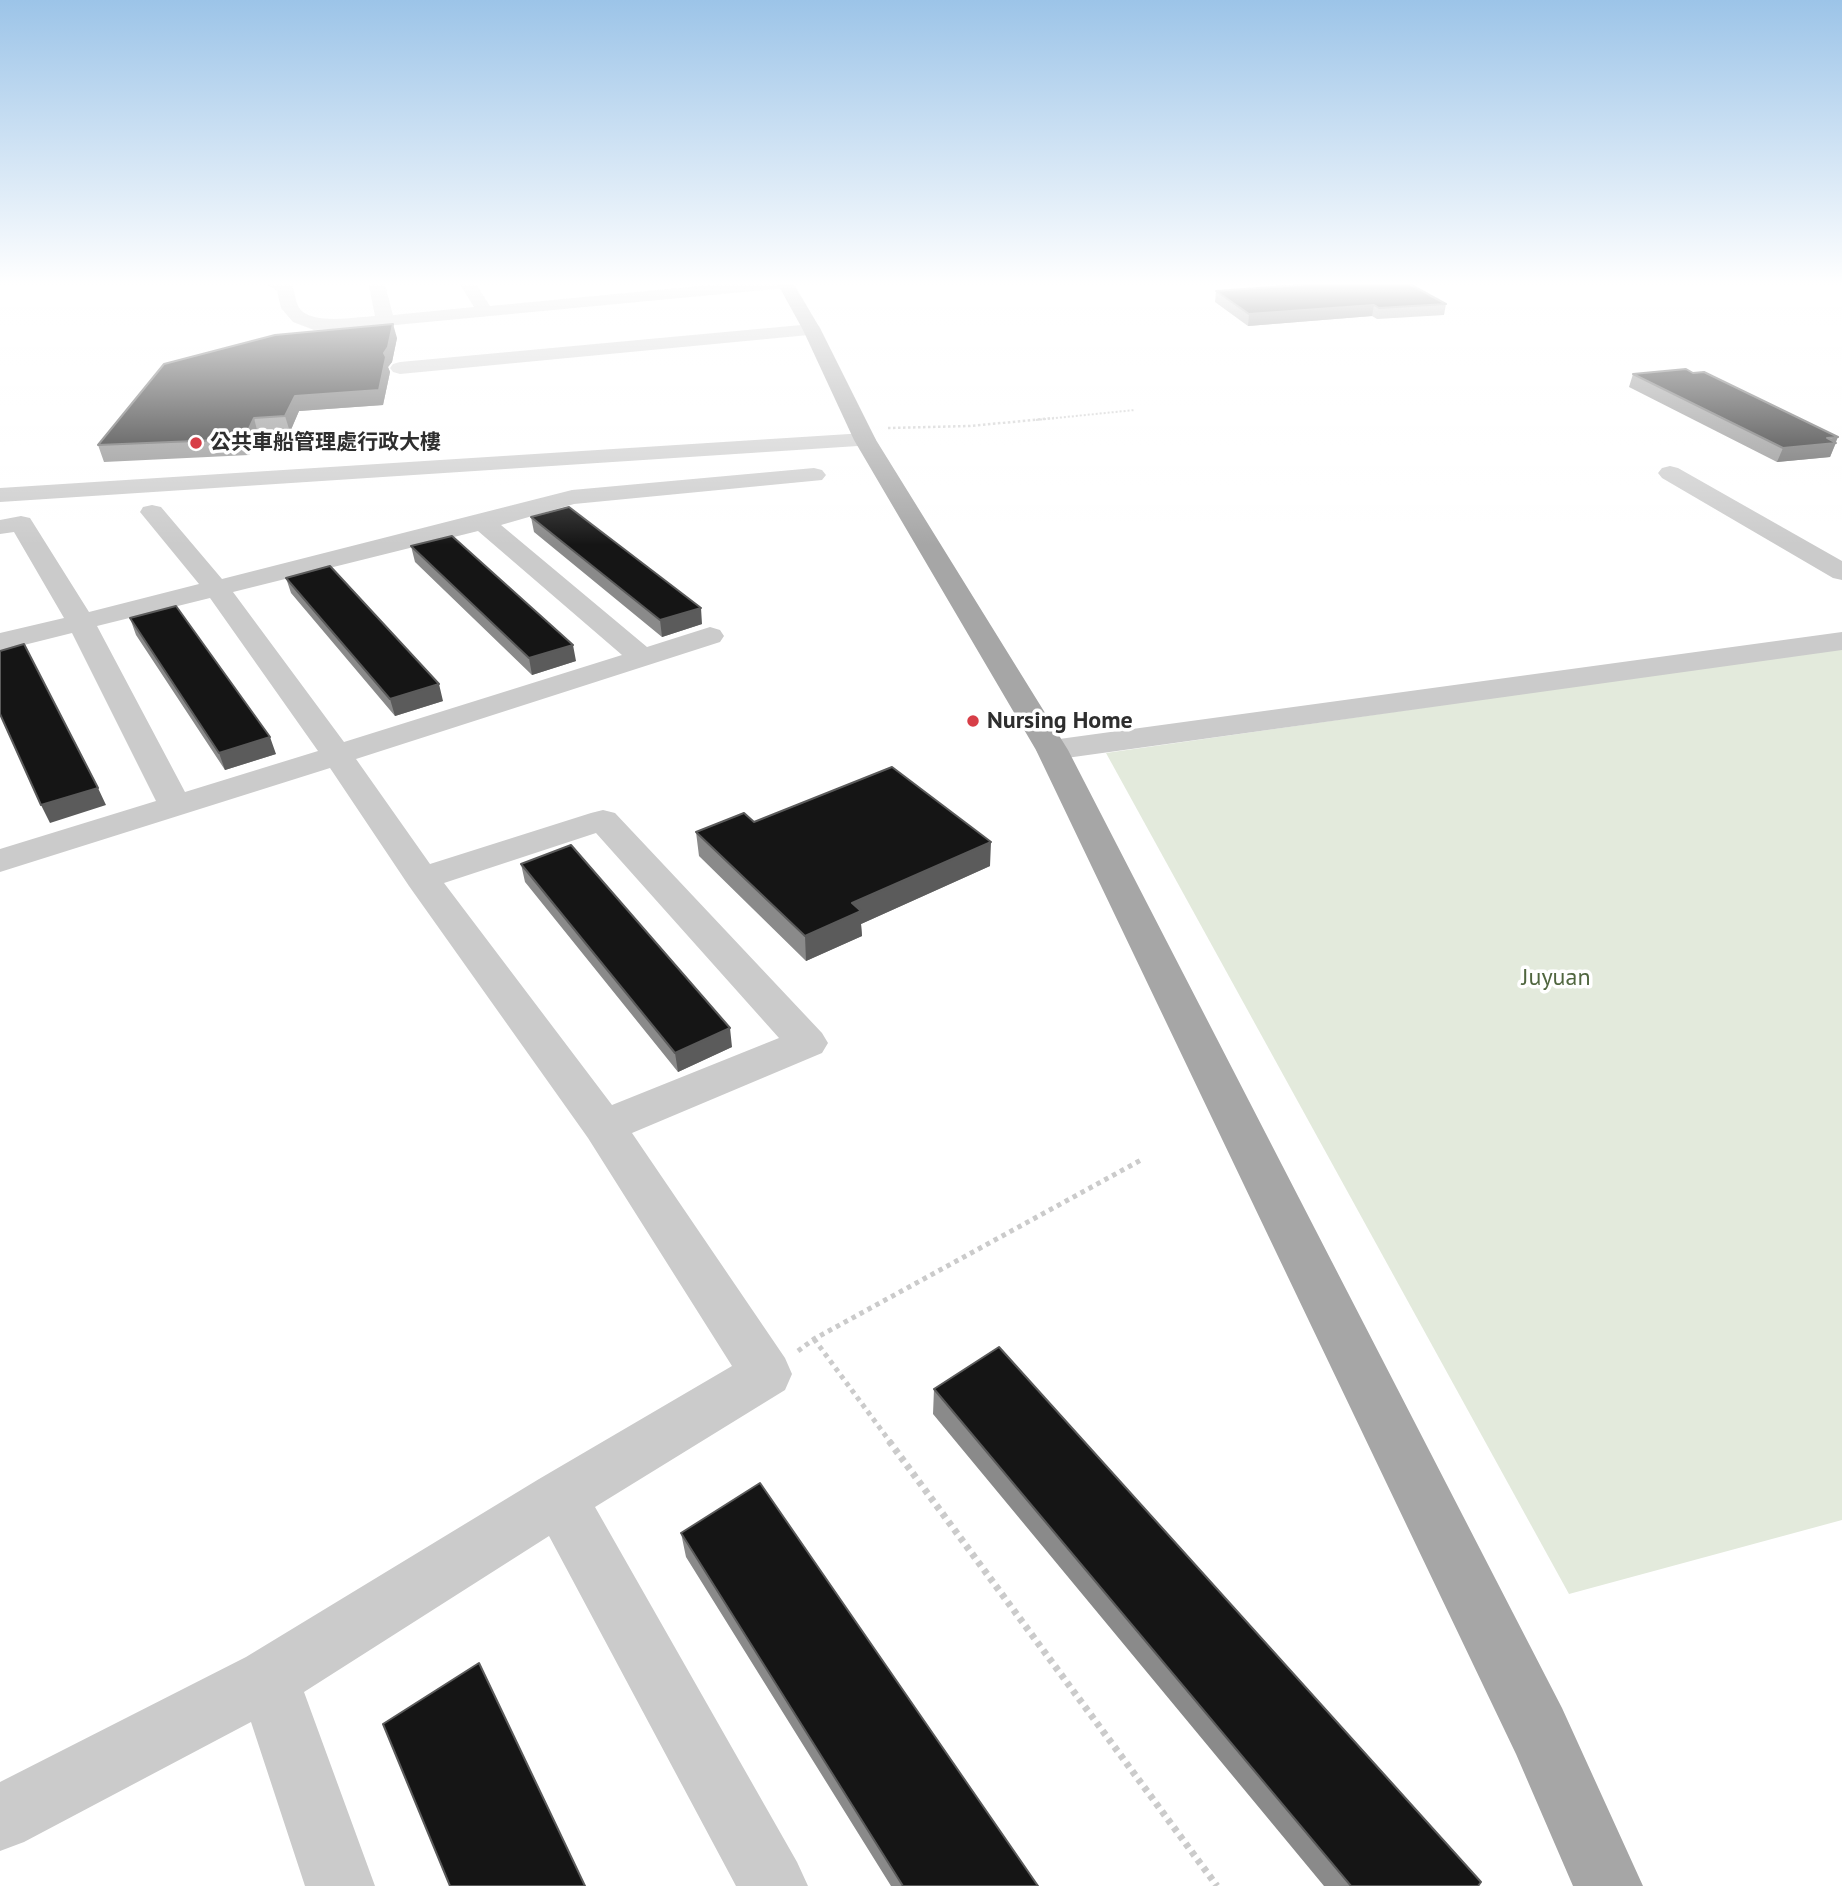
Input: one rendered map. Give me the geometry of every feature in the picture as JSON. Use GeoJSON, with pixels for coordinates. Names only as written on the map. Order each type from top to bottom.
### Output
{"type":"FeatureCollection","features":[{"type":"Feature","properties":{"kind":"main road"},"geometry":{"type":"LineString","coordinates":[[831,369],[862,435],[1052,750],[1539,1731],[1608,1886]]}},
{"type":"Feature","properties":{"kind":"street"},"geometry":{"type":"LineString","coordinates":[[0,495],[862,435]]}},
{"type":"Feature","properties":{"kind":"street"},"geometry":{"type":"LineString","coordinates":[[1670,473],[1842,572]]}},
{"type":"Feature","properties":{"kind":"street"},"geometry":{"type":"LineString","coordinates":[[0,642],[483,522],[572,497],[814,475]]}},
{"type":"Feature","properties":{"kind":"street"},"geometry":{"type":"LineString","coordinates":[[0,1818],[268,1679],[559,1498],[766,1374],[604,1126],[422,878],[216,588],[152,512]]}},
{"type":"Feature","properties":{"kind":"street"},"geometry":{"type":"LineString","coordinates":[[483,522],[642,657]]}},
{"type":"Feature","properties":{"kind":"street"},"geometry":{"type":"LineString","coordinates":[[0,527],[21,523],[81,622],[175,805]]}},
{"type":"Feature","properties":{"kind":"street"},"geometry":{"type":"LineString","coordinates":[[0,862],[710,636]]}},
{"type":"Feature","properties":{"kind":"street"},"geometry":{"type":"LineString","coordinates":[[1052,750],[1842,641]]}},
{"type":"Feature","properties":{"kind":"street"},"geometry":{"type":"LineString","coordinates":[[422,878],[603,820],[807,1043],[604,1126]]}},
{"type":"Feature","properties":{"kind":"street"},"geometry":{"type":"LineString","coordinates":[[559,1498],[773,1886]]}},
{"type":"Feature","properties":{"kind":"street"},"geometry":{"type":"LineString","coordinates":[[268,1679],[340,1886]]}},
{"type":"Feature","properties":{"kind":"path"},"geometry":{"type":"LineString","coordinates":[[862,435],[1135,410]]}},
{"type":"Feature","properties":{"kind":"path"},"geometry":{"type":"LineString","coordinates":[[766,1374],[814,1339],[1141,1160]]}},
{"type":"Feature","properties":{"kind":"path"},"geometry":{"type":"LineString","coordinates":[[814,1339],[1217,1886]]}},
{"type":"Feature","properties":{"kind":"green space","name":"Juyuan"},"geometry":{"type":"Polygon","coordinates":[[[1842,648],[1842,1520],[1569,1594],[1106,753],[1842,648]]]}},
{"type":"Feature","properties":{"kind":"building"},"geometry":{"type":"Polygon","coordinates":[[[160,369],[383,369],[379,390],[295,396],[285,416],[254,418],[244,439],[98,445],[160,369]]]}},
{"type":"Feature","properties":{"kind":"building"},"geometry":{"type":"Polygon","coordinates":[[[1686,369],[1693,373],[1704,372],[1838,437],[1827,438],[1836,443],[1783,448],[1633,374],[1686,369]]]}},
{"type":"Feature","properties":{"kind":"building"},"geometry":{"type":"Polygon","coordinates":[[[569,507],[701,608],[660,620],[531,517],[569,507]]]}},
{"type":"Feature","properties":{"kind":"building"},"geometry":{"type":"Polygon","coordinates":[[[452,536],[573,645],[529,658],[411,546],[452,536]]]}},
{"type":"Feature","properties":{"kind":"building"},"geometry":{"type":"Polygon","coordinates":[[[330,566],[439,684],[390,699],[286,578],[330,566]]]}},
{"type":"Feature","properties":{"kind":"building"},"geometry":{"type":"Polygon","coordinates":[[[176,606],[270,737],[219,753],[130,618],[176,606]]]}},
{"type":"Feature","properties":{"kind":"building"},"geometry":{"type":"Polygon","coordinates":[[[24,644],[98,788],[41,805],[0,714],[0,651],[24,644]]]}},
{"type":"Feature","properties":{"kind":"building"},"geometry":{"type":"Polygon","coordinates":[[[892,767],[991,842],[852,903],[861,911],[805,936],[696,832],[744,813],[754,822],[892,767]]]}},
{"type":"Feature","properties":{"kind":"building"},"geometry":{"type":"Polygon","coordinates":[[[571,845],[730,1028],[675,1053],[521,864],[571,845]]]}},
{"type":"Feature","properties":{"kind":"building"},"geometry":{"type":"Polygon","coordinates":[[[999,1347],[1481,1882],[1478,1886],[1351,1886],[934,1389],[999,1347]]]}},
{"type":"Feature","properties":{"kind":"building"},"geometry":{"type":"Polygon","coordinates":[[[760,1483],[1038,1886],[903,1886],[681,1533],[760,1483]]]}},
{"type":"Feature","properties":{"kind":"building"},"geometry":{"type":"Polygon","coordinates":[[[479,1663],[585,1886],[450,1886],[383,1724],[479,1663]]]}},
{"type":"Feature","properties":{"kind":"place","name":"公共車船管理處行政大樓"},"geometry":{"type":"Point","coordinates":[196,443]}},
{"type":"Feature","properties":{"kind":"place","name":"Nursing Home"},"geometry":{"type":"Point","coordinates":[973,721]}}]}
